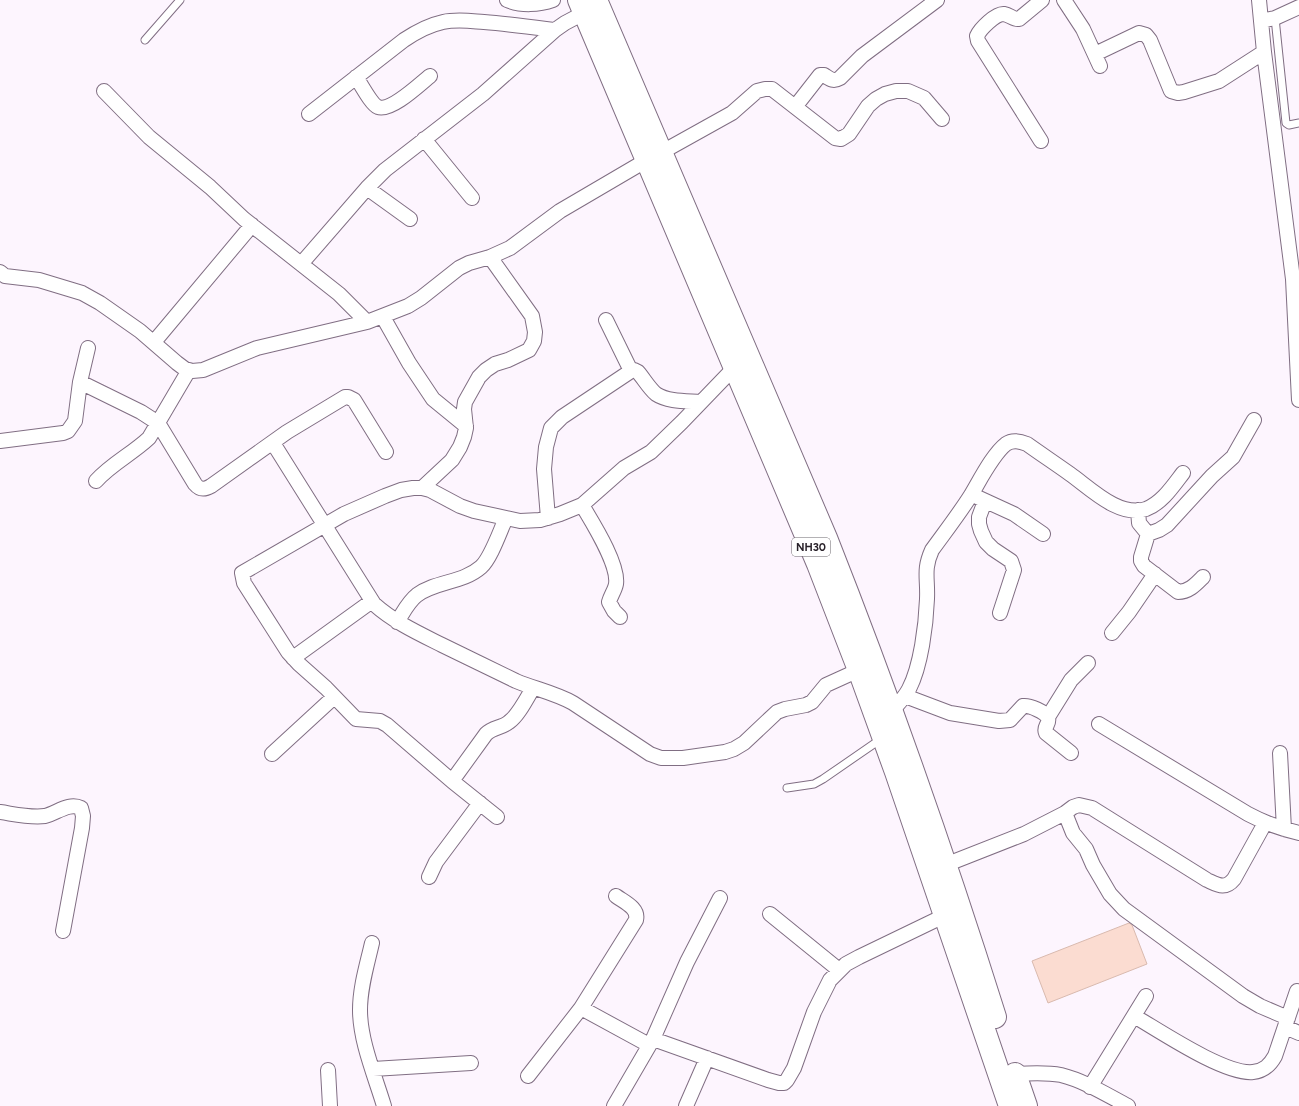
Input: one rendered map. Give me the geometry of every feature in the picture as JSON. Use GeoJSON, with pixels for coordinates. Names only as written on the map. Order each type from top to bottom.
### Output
{"type":"FeatureCollection","features":[{"type":"Feature","properties":{"kind":"highway","name":"NH30"},"geometry":{"type":"LineString","coordinates":[[586,4],[826,538],[861,625],[898,704],[945,865],[997,1024],[1026,1106]]}},
{"type":"Feature","properties":{"kind":"highway","name":"NH30"},"geometry":{"type":"LineString","coordinates":[[654,156],[734,368],[815,557],[859,670],[946,915],[1010,1106]]}},
{"type":"Feature","properties":{"kind":"street"},"geometry":{"type":"LineString","coordinates":[[507,0],[531,4],[553,0]]}},
{"type":"Feature","properties":{"kind":"street"},"geometry":{"type":"LineString","coordinates":[[795,107],[820,75],[824,75],[832,80],[840,78],[862,56],[937,0]]}},
{"type":"Feature","properties":{"kind":"street"},"geometry":{"type":"LineString","coordinates":[[1041,141],[978,41],[977,36],[982,28],[998,15],[1004,14],[1016,20],[1020,19],[1042,0]]}},
{"type":"Feature","properties":{"kind":"street"},"geometry":{"type":"LineString","coordinates":[[1064,0],[1083,29],[1098,60],[1139,33],[1142,33],[1150,40],[1172,91],[1178,93],[1219,81],[1264,52]]}},
{"type":"Feature","properties":{"kind":"street"},"geometry":{"type":"LineString","coordinates":[[1259,0],[1264,52],[1293,279],[1299,400]]}},
{"type":"Feature","properties":{"kind":"street"},"geometry":{"type":"LineString","coordinates":[[301,264],[367,188],[385,170],[483,94],[586,4]]}},
{"type":"Feature","properties":{"kind":"street"},"geometry":{"type":"LineString","coordinates":[[1261,21],[1275,18],[1299,7]]}},
{"type":"Feature","properties":{"kind":"street"},"geometry":{"type":"LineString","coordinates":[[309,114],[404,40],[416,32],[444,22],[461,20],[555,30]]}},
{"type":"Feature","properties":{"kind":"street"},"geometry":{"type":"LineString","coordinates":[[356,77],[373,103],[378,107],[384,108],[393,105],[430,76]]}},
{"type":"Feature","properties":{"kind":"street"},"geometry":{"type":"LineString","coordinates":[[2,276],[39,280],[82,293],[100,303],[154,342],[177,363],[192,371],[203,370],[257,348],[367,322],[408,306],[421,298],[459,268],[510,248],[560,211],[654,156],[732,113],[757,92],[764,89],[772,89],[830,136],[835,138],[841,139],[850,134],[868,106],[885,94],[896,91],[908,91],[924,98],[942,119]]}},
{"type":"Feature","properties":{"kind":"street"},"geometry":{"type":"LineString","coordinates":[[104,91],[149,137],[210,187],[252,226],[339,294],[367,322]]}},
{"type":"Feature","properties":{"kind":"street"},"geometry":{"type":"LineString","coordinates":[[424,140],[472,198]]}},
{"type":"Feature","properties":{"kind":"street"},"geometry":{"type":"LineString","coordinates":[[367,188],[410,219]]}},
{"type":"Feature","properties":{"kind":"street"},"geometry":{"type":"LineString","coordinates":[[154,342],[252,226]]}},
{"type":"Feature","properties":{"kind":"street"},"geometry":{"type":"LineString","coordinates":[[422,488],[452,460],[460,447],[466,426],[464,409],[465,402],[479,377],[495,364],[508,360],[529,350],[534,341],[535,332],[532,316],[490,257]]}},
{"type":"Feature","properties":{"kind":"street"},"geometry":{"type":"LineString","coordinates":[[383,317],[409,363],[433,399],[466,426]]}},
{"type":"Feature","properties":{"kind":"street"},"geometry":{"type":"LineString","coordinates":[[606,320],[631,371]]}},
{"type":"Feature","properties":{"kind":"street"},"geometry":{"type":"LineString","coordinates":[[0,441],[63,433],[68,431],[75,421],[80,382],[88,348]]}},
{"type":"Feature","properties":{"kind":"street"},"geometry":{"type":"LineString","coordinates":[[497,817],[452,782],[380,721],[356,719],[334,696],[293,658],[244,583],[242,573],[344,514],[401,490],[422,488],[430,490],[460,506],[520,521],[540,520],[560,514],[582,504],[624,468],[651,452],[734,368]]}},
{"type":"Feature","properties":{"kind":"street"},"geometry":{"type":"LineString","coordinates":[[96,481],[103,473],[149,438],[189,370]]}},
{"type":"Feature","properties":{"kind":"street"},"geometry":{"type":"LineString","coordinates":[[548,518],[544,469],[546,448],[551,428],[562,417],[634,370],[638,372],[652,389],[661,396],[672,400],[700,402]]}},
{"type":"Feature","properties":{"kind":"street"},"geometry":{"type":"LineString","coordinates":[[80,382],[141,412],[158,423],[196,484],[202,489],[211,486],[314,416],[341,399],[348,397],[354,400],[386,452]]}},
{"type":"Feature","properties":{"kind":"street"},"geometry":{"type":"LineString","coordinates":[[1203,577],[1189,590],[1178,592],[1144,566],[1141,561],[1148,534],[1167,524],[1232,457],[1254,420]]}},
{"type":"Feature","properties":{"kind":"street"},"geometry":{"type":"LineString","coordinates":[[1048,717],[1040,711],[1026,705],[1023,706],[1010,720],[999,721],[978,719],[898,704],[910,689],[917,669],[925,624],[927,560],[932,550],[1000,451],[1007,444],[1013,441],[1027,444],[1103,499],[1119,507],[1138,510],[1146,509],[1159,501],[1183,473]]}},
{"type":"Feature","properties":{"kind":"street"},"geometry":{"type":"LineString","coordinates":[[273,443],[372,602],[381,610],[397,622],[533,688],[567,699],[650,754],[661,758],[683,758],[725,752],[734,749],[744,743],[777,712],[785,709],[806,706],[812,702],[826,685],[859,670]]}},
{"type":"Feature","properties":{"kind":"street"},"geometry":{"type":"LineString","coordinates":[[971,495],[1014,514],[1043,534]]}},
{"type":"Feature","properties":{"kind":"street"},"geometry":{"type":"LineString","coordinates":[[985,501],[979,524],[986,542],[1014,565],[1014,570],[1000,613]]}},
{"type":"Feature","properties":{"kind":"street"},"geometry":{"type":"LineString","coordinates":[[582,504],[606,549],[616,575],[616,583],[609,602],[610,606],[620,617]]}},
{"type":"Feature","properties":{"kind":"street"},"geometry":{"type":"LineString","coordinates":[[1138,510],[1139,523],[1148,534]]}},
{"type":"Feature","properties":{"kind":"street"},"geometry":{"type":"LineString","coordinates":[[397,622],[407,606],[418,595],[427,590],[463,578],[481,567],[488,557],[506,518]]}},
{"type":"Feature","properties":{"kind":"street"},"geometry":{"type":"LineString","coordinates":[[1112,633],[1129,612],[1155,574]]}},
{"type":"Feature","properties":{"kind":"street"},"geometry":{"type":"LineString","coordinates":[[293,658],[372,602]]}},
{"type":"Feature","properties":{"kind":"street"},"geometry":{"type":"LineString","coordinates":[[1071,753],[1046,733],[1045,728],[1048,717],[1070,680],[1088,663]]}},
{"type":"Feature","properties":{"kind":"street"},"geometry":{"type":"LineString","coordinates":[[452,782],[486,734],[490,730],[509,723],[515,717],[533,688]]}},
{"type":"Feature","properties":{"kind":"street"},"geometry":{"type":"LineString","coordinates":[[272,754],[334,696]]}},
{"type":"Feature","properties":{"kind":"street"},"geometry":{"type":"LineString","coordinates":[[1099,724],[1265,822],[1299,833]]}},
{"type":"Feature","properties":{"kind":"street"},"geometry":{"type":"LineString","coordinates":[[1280,753],[1284,829]]}},
{"type":"Feature","properties":{"kind":"street"},"geometry":{"type":"LineString","coordinates":[[430,877],[436,862],[480,803]]}},
{"type":"Feature","properties":{"kind":"street"},"geometry":{"type":"LineString","coordinates":[[945,865],[1024,834],[1079,805],[1092,808],[1207,880],[1218,886],[1224,886],[1230,884],[1234,879],[1265,822]]}},
{"type":"Feature","properties":{"kind":"street"},"geometry":{"type":"LineString","coordinates":[[0,812],[36,817],[49,815],[72,806],[81,808],[83,812],[82,822],[63,931]]}},
{"type":"Feature","properties":{"kind":"street"},"geometry":{"type":"LineString","coordinates":[[1065,813],[1073,833],[1086,849],[1093,865],[1110,894],[1124,909],[1243,996],[1287,1022],[1299,1033]]}},
{"type":"Feature","properties":{"kind":"street"},"geometry":{"type":"LineString","coordinates":[[528,1076],[581,1008],[636,920],[637,915],[635,910],[616,896]]}},
{"type":"Feature","properties":{"kind":"street"},"geometry":{"type":"LineString","coordinates":[[614,1106],[651,1042],[687,962],[720,898]]}},
{"type":"Feature","properties":{"kind":"street"},"geometry":{"type":"LineString","coordinates":[[770,914],[839,970]]}},
{"type":"Feature","properties":{"kind":"street"},"geometry":{"type":"LineString","coordinates":[[581,1008],[651,1042],[707,1058],[768,1080],[784,1083],[788,1080],[794,1068],[817,1006],[830,980],[839,970],[846,964],[859,957],[946,915]]}},
{"type":"Feature","properties":{"kind":"street"},"geometry":{"type":"LineString","coordinates":[[372,943],[362,987],[360,1010],[361,1024],[384,1106]]}},
{"type":"Feature","properties":{"kind":"street"},"geometry":{"type":"LineString","coordinates":[[1134,1016],[1222,1066],[1253,1072],[1270,1065],[1287,1022],[1296,991]]}},
{"type":"Feature","properties":{"kind":"street"},"geometry":{"type":"LineString","coordinates":[[1090,1087],[1146,996]]}},
{"type":"Feature","properties":{"kind":"street"},"geometry":{"type":"LineString","coordinates":[[686,1106],[707,1058]]}},
{"type":"Feature","properties":{"kind":"street"},"geometry":{"type":"LineString","coordinates":[[373,1069],[471,1063]]}},
{"type":"Feature","properties":{"kind":"street"},"geometry":{"type":"LineString","coordinates":[[328,1070],[330,1106]]}},
{"type":"Feature","properties":{"kind":"street"},"geometry":{"type":"LineString","coordinates":[[1015,1074],[1037,1073],[1061,1075],[1090,1087],[1128,1106]]}},
{"type":"Feature","properties":{"kind":"lane"},"geometry":{"type":"LineString","coordinates":[[145,40],[180,0]]}},
{"type":"Feature","properties":{"kind":"lane"},"geometry":{"type":"LineString","coordinates":[[1275,18],[1286,123],[1289,125],[1299,123]]}},
{"type":"Feature","properties":{"kind":"lane"},"geometry":{"type":"LineString","coordinates":[[787,788],[814,784],[818,782],[884,738]]}},
{"type":"Feature","properties":{"kind":"building"},"geometry":{"type":"Polygon","coordinates":[[[1129,923],[1132,925],[1147,964],[1048,1003],[1032,961],[1129,923]]]}}]}
